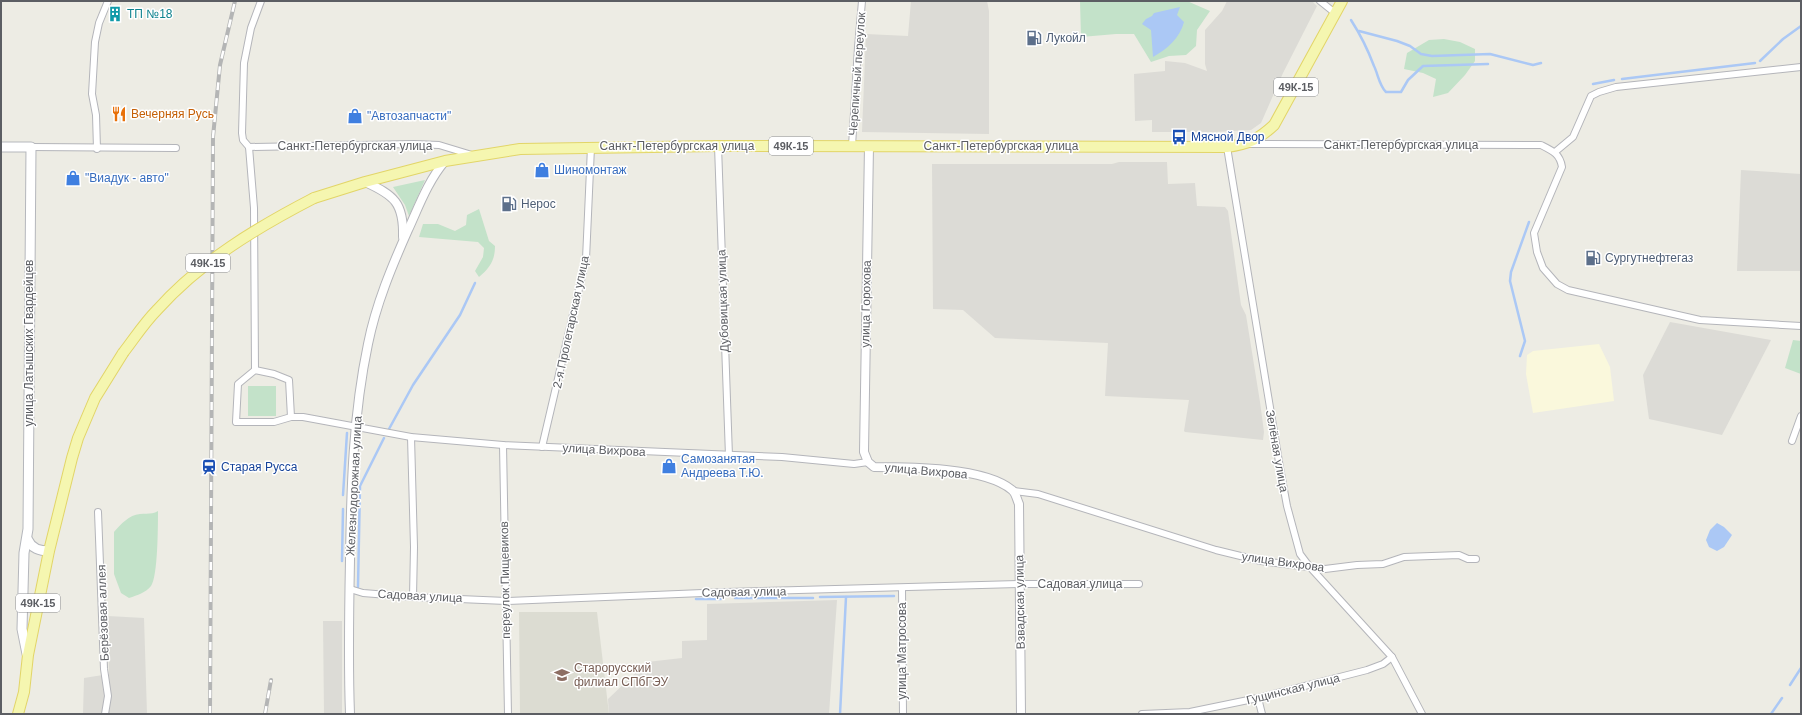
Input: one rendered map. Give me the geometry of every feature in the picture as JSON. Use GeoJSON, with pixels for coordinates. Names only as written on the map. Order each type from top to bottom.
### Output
{"type":"FeatureCollection","features":[{"type":"Feature","properties":{"kind":"main road","name":"49К-15"},"geometry":{"type":"LineString","coordinates":[[1227,146],[1245,144],[1261,137],[1274,125],[1342,1]]}},
{"type":"Feature","properties":{"kind":"main road","name":"Санкт-Петербургская улица"},"geometry":{"type":"LineString","coordinates":[[473,156],[520,149],[591,147],[1227,146]]}},
{"type":"Feature","properties":{"kind":"main road"},"geometry":{"type":"LineString","coordinates":[[1,147],[31,147]]}},
{"type":"Feature","properties":{"kind":"main road","name":"улица Латышских Гвардейцев"},"geometry":{"type":"LineString","coordinates":[[28,655],[22,629],[24,553],[28,540],[31,147]]}},
{"type":"Feature","properties":{"kind":"main road","name":"49К-15"},"geometry":{"type":"LineString","coordinates":[[18,714],[24,692],[28,655],[49,551],[78,438],[95,398],[123,353],[156,310],[186,281],[227,248],[257,229],[314,198],[366,182],[445,161],[473,156]]}},
{"type":"Feature","properties":{"kind":"main road"},"geometry":{"type":"LineString","coordinates":[[28,540],[31,545],[38,549],[49,551]]}},
{"type":"Feature","properties":{"kind":"street"},"geometry":{"type":"LineString","coordinates":[[97,148],[96,115],[92,94],[95,42],[108,1]]}},
{"type":"Feature","properties":{"kind":"street"},"geometry":{"type":"LineString","coordinates":[[255,370],[254,208],[249,147],[243,140],[242,133],[244,63],[251,28],[260,1]]}},
{"type":"Feature","properties":{"kind":"street","name":"Черепичный переулок"},"geometry":{"type":"LineString","coordinates":[[852,146],[862,1]]}},
{"type":"Feature","properties":{"kind":"street"},"geometry":{"type":"LineString","coordinates":[[1320,1],[1335,13]]}},
{"type":"Feature","properties":{"kind":"street"},"geometry":{"type":"LineString","coordinates":[[1801,67],[1616,88],[1599,92],[1592,96],[1573,137],[1555,152],[1561,158],[1562,167],[1534,233],[1537,252],[1543,268],[1557,284],[1568,290],[1700,320],[1801,326]]}},
{"type":"Feature","properties":{"kind":"street","name":"Санкт-Петербургская улица"},"geometry":{"type":"LineString","coordinates":[[249,147],[414,144],[439,145],[473,156]]}},
{"type":"Feature","properties":{"kind":"street","name":"Санкт-Петербургская улица"},"geometry":{"type":"LineString","coordinates":[[1245,144],[1541,145],[1555,152]]}},
{"type":"Feature","properties":{"kind":"street","name":"Дубовицкая улица"},"geometry":{"type":"LineString","coordinates":[[718,146],[729,456]]}},
{"type":"Feature","properties":{"kind":"street","name":"улица Горохова"},"geometry":{"type":"LineString","coordinates":[[868,462],[864,452],[869,146]]}},
{"type":"Feature","properties":{"kind":"street","name":"Зелёная улица"},"geometry":{"type":"LineString","coordinates":[[1227,146],[1287,506],[1300,554],[1309,566],[1392,656],[1422,714]]}},
{"type":"Feature","properties":{"kind":"street"},"geometry":{"type":"LineString","coordinates":[[31,147],[176,148]]}},
{"type":"Feature","properties":{"kind":"street","name":"2-я Пролетарская улица"},"geometry":{"type":"LineString","coordinates":[[542,447],[586,259],[591,147]]}},
{"type":"Feature","properties":{"kind":"street","name":"Железнодорожная улица"},"geometry":{"type":"LineString","coordinates":[[350,714],[351,500],[355,426],[368,344],[379,302],[403,242],[427,188],[435,173],[445,161]]}},
{"type":"Feature","properties":{"kind":"street"},"geometry":{"type":"LineString","coordinates":[[366,182],[392,196],[400,208],[403,223],[403,242]]}},
{"type":"Feature","properties":{"kind":"street"},"geometry":{"type":"LineString","coordinates":[[255,370],[274,374],[289,380],[291,417],[274,422],[236,422],[238,384],[255,370]]}},
{"type":"Feature","properties":{"kind":"street"},"geometry":{"type":"LineString","coordinates":[[1792,441],[1801,416]]}},
{"type":"Feature","properties":{"kind":"street","name":"улица Вихрова"},"geometry":{"type":"LineString","coordinates":[[291,417],[303,417],[355,426],[380,433],[503,445],[729,456],[782,457],[854,464],[868,462],[874,467],[937,469],[977,475],[1004,484],[1014,492],[1038,494],[1216,550],[1261,561],[1325,569],[1357,565],[1383,564],[1404,557],[1450,555],[1476,559]]}},
{"type":"Feature","properties":{"kind":"street"},"geometry":{"type":"LineString","coordinates":[[411,437],[414,547],[413,597]]}},
{"type":"Feature","properties":{"kind":"street","name":"переулок Пищевиков"},"geometry":{"type":"LineString","coordinates":[[503,445],[508,714]]}},
{"type":"Feature","properties":{"kind":"street","name":"Взвадская улица"},"geometry":{"type":"LineString","coordinates":[[1014,492],[1019,504],[1021,714]]}},
{"type":"Feature","properties":{"kind":"street","name":"Берёзовая аллея"},"geometry":{"type":"LineString","coordinates":[[98,512],[104,669],[108,696],[105,714]]}},
{"type":"Feature","properties":{"kind":"street","name":"Садовая улица"},"geometry":{"type":"LineString","coordinates":[[350,589],[363,593],[413,597],[506,601],[727,592],[1020,584],[1139,584]]}},
{"type":"Feature","properties":{"kind":"street","name":"улица Матросова"},"geometry":{"type":"LineString","coordinates":[[902,588],[903,714]]}},
{"type":"Feature","properties":{"kind":"street","name":"Гущинская улица"},"geometry":{"type":"LineString","coordinates":[[1142,714],[1190,712],[1258,698],[1368,670],[1383,664],[1392,656]]}},
{"type":"Feature","properties":{"kind":"street"},"geometry":{"type":"LineString","coordinates":[[1258,698],[1262,714]]}},
{"type":"Feature","properties":{"kind":"shaded area"},"geometry":{"type":"Polygon","coordinates":[[[911,1],[987,1],[989,11],[989,134],[862,132],[866,34],[908,36],[911,1]]]}},
{"type":"Feature","properties":{"kind":"shaded area"},"geometry":{"type":"Polygon","coordinates":[[[1227,1],[1312,1],[1317,6],[1283,73],[1261,123],[1251,130],[1214,132],[1152,132],[1152,120],[1135,121],[1134,74],[1165,71],[1165,61],[1185,63],[1207,71],[1205,64],[1205,30],[1222,11],[1227,1]]]}},
{"type":"Feature","properties":{"kind":"shaded area"},"geometry":{"type":"Polygon","coordinates":[[[1119,162],[1167,162],[1168,184],[1195,183],[1197,206],[1225,207],[1228,211],[1241,305],[1246,315],[1260,402],[1264,432],[1263,440],[1185,432],[1189,400],[1105,396],[1108,343],[995,338],[963,310],[933,309],[932,164],[1112,164],[1119,162]]]}},
{"type":"Feature","properties":{"kind":"shaded area"},"geometry":{"type":"Polygon","coordinates":[[[1741,170],[1801,174],[1801,271],[1737,271],[1741,170]]]}},
{"type":"Feature","properties":{"kind":"shaded area"},"geometry":{"type":"Polygon","coordinates":[[[1670,322],[1771,340],[1722,435],[1649,419],[1643,375],[1670,322]]]}},
{"type":"Feature","properties":{"kind":"shaded area"},"geometry":{"type":"Polygon","coordinates":[[[1599,344],[1610,367],[1614,401],[1533,413],[1526,374],[1527,355],[1533,351],[1599,344]]]}},
{"type":"Feature","properties":{"kind":"shaded area"},"geometry":{"type":"Polygon","coordinates":[[[837,600],[829,714],[609,714],[608,699],[647,662],[682,658],[682,641],[707,640],[707,604],[837,600]]]}},
{"type":"Feature","properties":{"kind":"shaded area","name":"Старорусский филиал СПбГЭУ"},"geometry":{"type":"Polygon","coordinates":[[[519,612],[597,612],[609,714],[520,714],[519,612]]]}},
{"type":"Feature","properties":{"kind":"shaded area"},"geometry":{"type":"Polygon","coordinates":[[[108,616],[144,618],[147,714],[83,714],[84,678],[109,674],[108,616]]]}},
{"type":"Feature","properties":{"kind":"shaded area"},"geometry":{"type":"Polygon","coordinates":[[[323,621],[342,621],[342,714],[324,714],[323,621]]]}},
{"type":"Feature","properties":{"kind":"green space"},"geometry":{"type":"Polygon","coordinates":[[[1080,1],[1187,1],[1210,11],[1197,30],[1196,46],[1186,55],[1169,56],[1151,62],[1134,34],[1081,37],[1080,1]]]}},
{"type":"Feature","properties":{"kind":"green space"},"geometry":{"type":"Polygon","coordinates":[[[1444,39],[1460,42],[1475,49],[1475,61],[1465,75],[1448,93],[1433,97],[1436,79],[1423,73],[1404,69],[1407,53],[1429,40],[1444,39]]]}},
{"type":"Feature","properties":{"kind":"green space"},"geometry":{"type":"Polygon","coordinates":[[[425,180],[409,216],[405,205],[393,187],[425,180]]]}},
{"type":"Feature","properties":{"kind":"green space"},"geometry":{"type":"Polygon","coordinates":[[[479,209],[489,241],[495,246],[491,263],[479,277],[475,271],[483,257],[484,248],[478,242],[419,237],[423,224],[438,224],[455,231],[466,225],[467,215],[479,209]]]}},
{"type":"Feature","properties":{"kind":"green space"},"geometry":{"type":"Polygon","coordinates":[[[1793,340],[1801,341],[1801,374],[1785,368],[1793,340]]]}},
{"type":"Feature","properties":{"kind":"green space"},"geometry":{"type":"Polygon","coordinates":[[[248,386],[276,386],[276,416],[248,416],[248,386]]]}},
{"type":"Feature","properties":{"kind":"green space"},"geometry":{"type":"Polygon","coordinates":[[[158,511],[157,550],[153,581],[151,586],[146,590],[129,598],[121,593],[114,574],[114,532],[122,523],[132,516],[158,511]]]}},
{"type":"Feature","properties":{"kind":"water"},"geometry":{"type":"Polygon","coordinates":[[[1180,7],[1177,15],[1184,22],[1182,28],[1168,47],[1153,57],[1151,30],[1142,24],[1154,13],[1180,7]]]}},
{"type":"Feature","properties":{"kind":"water"},"geometry":{"type":"Polygon","coordinates":[[[1717,523],[1724,527],[1732,535],[1724,547],[1717,551],[1709,547],[1706,540],[1710,530],[1717,523]]]}},
{"type":"Feature","properties":{"kind":"waterway"},"geometry":{"type":"LineString","coordinates":[[1351,20],[1364,42],[1380,83],[1386,92],[1401,92],[1408,80],[1423,66],[1488,64]]}},
{"type":"Feature","properties":{"kind":"waterway"},"geometry":{"type":"LineString","coordinates":[[1760,61],[1783,39],[1801,26]]}},
{"type":"Feature","properties":{"kind":"waterway"},"geometry":{"type":"LineString","coordinates":[[1359,31],[1397,41],[1410,46],[1421,54],[1432,56],[1490,54],[1533,65],[1541,63]]}},
{"type":"Feature","properties":{"kind":"waterway"},"geometry":{"type":"LineString","coordinates":[[1622,79],[1755,63]]}},
{"type":"Feature","properties":{"kind":"waterway"},"geometry":{"type":"LineString","coordinates":[[1593,84],[1614,80]]}},
{"type":"Feature","properties":{"kind":"waterway"},"geometry":{"type":"LineString","coordinates":[[1520,356],[1525,341],[1510,281],[1511,272],[1529,222]]}},
{"type":"Feature","properties":{"kind":"waterway"},"geometry":{"type":"LineString","coordinates":[[389,429],[413,385],[460,315],[475,283]]}},
{"type":"Feature","properties":{"kind":"waterway"},"geometry":{"type":"LineString","coordinates":[[343,495],[347,433]]}},
{"type":"Feature","properties":{"kind":"waterway"},"geometry":{"type":"LineString","coordinates":[[358,587],[360,486],[384,438]]}},
{"type":"Feature","properties":{"kind":"waterway"},"geometry":{"type":"LineString","coordinates":[[342,561],[343,509]]}},
{"type":"Feature","properties":{"kind":"waterway"},"geometry":{"type":"LineString","coordinates":[[820,597],[894,596]]}},
{"type":"Feature","properties":{"kind":"waterway"},"geometry":{"type":"LineString","coordinates":[[840,714],[846,597]]}},
{"type":"Feature","properties":{"kind":"waterway"},"geometry":{"type":"LineString","coordinates":[[735,598],[813,598]]}},
{"type":"Feature","properties":{"kind":"waterway"},"geometry":{"type":"LineString","coordinates":[[696,599],[721,599]]}},
{"type":"Feature","properties":{"kind":"waterway"},"geometry":{"type":"LineString","coordinates":[[1790,685],[1801,668]]}},
{"type":"Feature","properties":{"kind":"waterway"},"geometry":{"type":"LineString","coordinates":[[1771,714],[1782,698]]}},
{"type":"Feature","properties":{"kind":"railway"},"geometry":{"type":"LineString","coordinates":[[210,714],[213,137],[220,65],[235,1]]}},
{"type":"Feature","properties":{"kind":"railway"},"geometry":{"type":"LineString","coordinates":[[265,714],[271,680]]}},
{"type":"Feature","properties":{"kind":"place","name":"ТП №18"},"geometry":{"type":"Point","coordinates":[115,14]}},
{"type":"Feature","properties":{"kind":"place","name":"Лукойл"},"geometry":{"type":"Point","coordinates":[1034,38]}},
{"type":"Feature","properties":{"kind":"place","name":"Вечерняя Русь"},"geometry":{"type":"Point","coordinates":[119,114]}},
{"type":"Feature","properties":{"kind":"place","name":"\"Автозапчасти\""},"geometry":{"type":"Point","coordinates":[355,116]}},
{"type":"Feature","properties":{"kind":"place","name":"Мясной Двор"},"geometry":{"type":"Point","coordinates":[1179,137]}},
{"type":"Feature","properties":{"kind":"place","name":"Шиномонтаж"},"geometry":{"type":"Point","coordinates":[542,170]}},
{"type":"Feature","properties":{"kind":"place","name":"\"Виадук - авто\""},"geometry":{"type":"Point","coordinates":[73,178]}},
{"type":"Feature","properties":{"kind":"place","name":"Нерос"},"geometry":{"type":"Point","coordinates":[509,204]}},
{"type":"Feature","properties":{"kind":"place","name":"Сургутнефтегаз"},"geometry":{"type":"Point","coordinates":[1593,258]}},
{"type":"Feature","properties":{"kind":"place","name":"Самозанятая Андреева Т.Ю."},"geometry":{"type":"Point","coordinates":[669,466]}},
{"type":"Feature","properties":{"kind":"place","name":"Старая Русса"},"geometry":{"type":"Point","coordinates":[209,467]}},
{"type":"Feature","properties":{"kind":"place","name":"Старорусский филиал СПбГЭУ"},"geometry":{"type":"Point","coordinates":[562,675]}}]}
